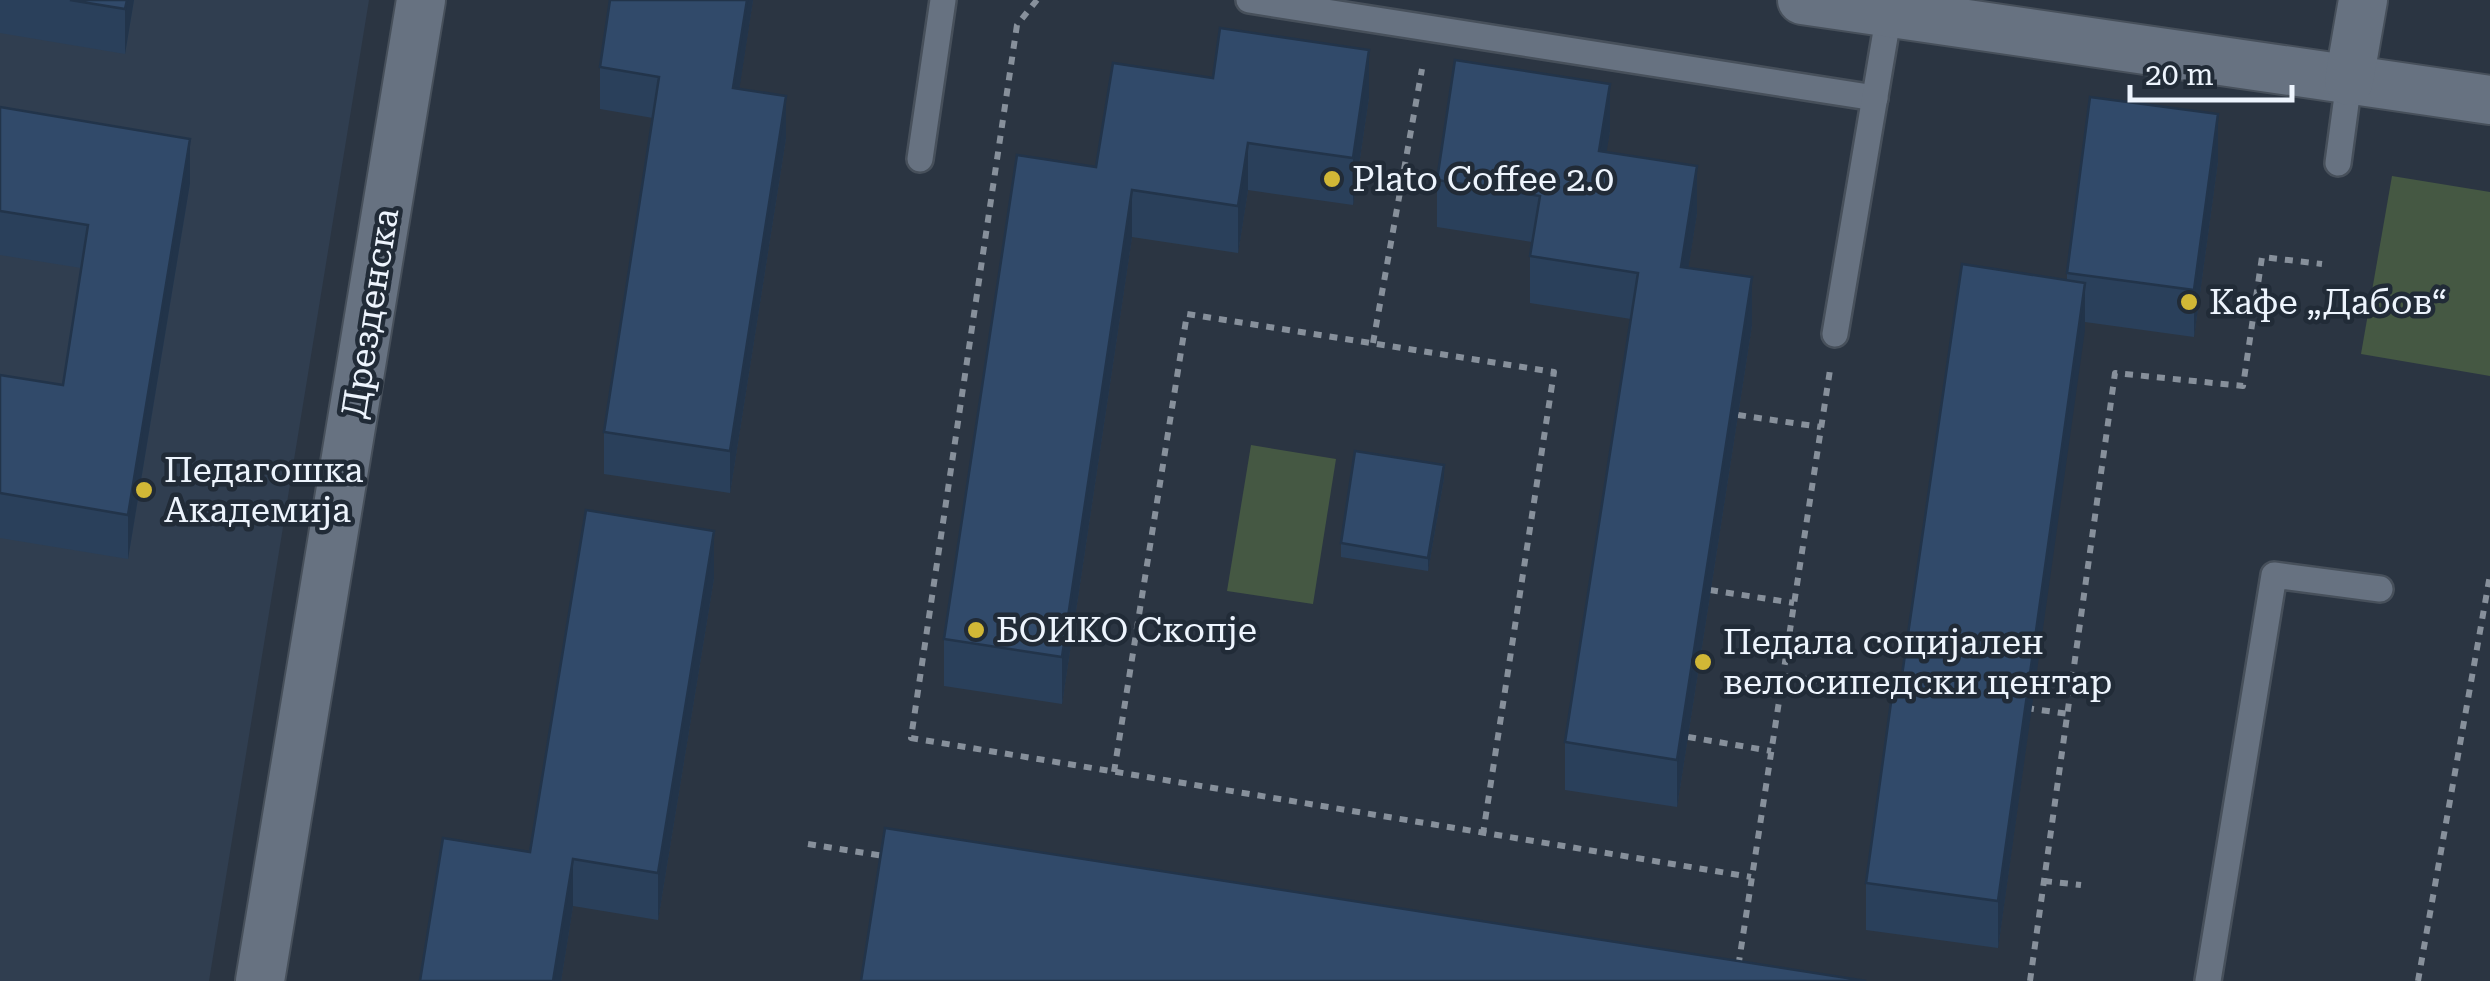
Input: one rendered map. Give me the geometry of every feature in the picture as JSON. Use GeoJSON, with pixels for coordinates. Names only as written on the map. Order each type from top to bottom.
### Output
{"type":"FeatureCollection","features":[{"type":"Feature","properties":{"kind":"street","name":"Дрезденска"},"geometry":{"type":"LineString","coordinates":[[260,981],[421,0]]}},
{"type":"Feature","properties":{"kind":"street"},"geometry":{"type":"LineString","coordinates":[[1802,0],[1890,6],[2349,81],[2490,100]]}},
{"type":"Feature","properties":{"kind":"street"},"geometry":{"type":"LineString","coordinates":[[2349,81],[2362,0]]}},
{"type":"Feature","properties":{"kind":"lane"},"geometry":{"type":"LineString","coordinates":[[920,159],[943,0]]}},
{"type":"Feature","properties":{"kind":"lane"},"geometry":{"type":"LineString","coordinates":[[1249,0],[1876,98]]}},
{"type":"Feature","properties":{"kind":"lane"},"geometry":{"type":"LineString","coordinates":[[1836,334],[1890,6]]}},
{"type":"Feature","properties":{"kind":"lane"},"geometry":{"type":"LineString","coordinates":[[2338,162],[2349,81]]}},
{"type":"Feature","properties":{"kind":"lane"},"geometry":{"type":"LineString","coordinates":[[2208,981],[2274,575],[2380,590]]}},
{"type":"Feature","properties":{"kind":"path"},"geometry":{"type":"LineString","coordinates":[[1037,0],[1018,24],[911,738],[1751,877]]}},
{"type":"Feature","properties":{"kind":"path"},"geometry":{"type":"LineString","coordinates":[[1373,343],[1430,28]]}},
{"type":"Feature","properties":{"kind":"path"},"geometry":{"type":"LineString","coordinates":[[2030,981],[2115,373],[2243,386],[2262,256],[2322,264]]}},
{"type":"Feature","properties":{"kind":"path"},"geometry":{"type":"LineString","coordinates":[[1114,772],[1187,314],[1554,372],[1483,834]]}},
{"type":"Feature","properties":{"kind":"path"},"geometry":{"type":"LineString","coordinates":[[1736,981],[1836,334]]}},
{"type":"Feature","properties":{"kind":"path"},"geometry":{"type":"LineString","coordinates":[[1738,416],[1821,427]]}},
{"type":"Feature","properties":{"kind":"path"},"geometry":{"type":"LineString","coordinates":[[2418,981],[2490,575]]}},
{"type":"Feature","properties":{"kind":"path"},"geometry":{"type":"LineString","coordinates":[[1710,590],[1794,603]]}},
{"type":"Feature","properties":{"kind":"path"},"geometry":{"type":"LineString","coordinates":[[2479,642],[2490,640]]}},
{"type":"Feature","properties":{"kind":"path"},"geometry":{"type":"LineString","coordinates":[[1783,676],[1916,694]]}},
{"type":"Feature","properties":{"kind":"path"},"geometry":{"type":"LineString","coordinates":[[2012,706],[2069,714]]}},
{"type":"Feature","properties":{"kind":"path"},"geometry":{"type":"LineString","coordinates":[[1688,737],[1771,751]]}},
{"type":"Feature","properties":{"kind":"path"},"geometry":{"type":"LineString","coordinates":[[808,844],[886,856]]}},
{"type":"Feature","properties":{"kind":"path"},"geometry":{"type":"LineString","coordinates":[[2044,881],[2081,885]]}},
{"type":"Feature","properties":{"kind":"shaded area","name":"Педагошка Академија"},"geometry":{"type":"Polygon","coordinates":[[[0,0],[369,0],[209,981],[0,981],[0,0]]]}},
{"type":"Feature","properties":{"kind":"green space"},"geometry":{"type":"Polygon","coordinates":[[[2392,176],[2490,192],[2490,376],[2361,354],[2392,176]]]}},
{"type":"Feature","properties":{"kind":"green space"},"geometry":{"type":"Polygon","coordinates":[[[1251,445],[1336,459],[1313,604],[1227,591],[1251,445]]]}},
{"type":"Feature","properties":{"kind":"building"},"geometry":{"type":"Polygon","coordinates":[[[70,0],[127,0],[125,9],[70,0]]]}},
{"type":"Feature","properties":{"kind":"building"},"geometry":{"type":"Polygon","coordinates":[[[610,0],[747,0],[733,88],[786,96],[730,451],[604,432],[659,77],[600,67],[610,0]]]}},
{"type":"Feature","properties":{"kind":"building"},"geometry":{"type":"Polygon","coordinates":[[[1220,28],[1369,50],[1353,158],[1248,143],[1238,206],[1132,190],[1062,657],[944,639],[1017,155],[1096,167],[1113,63],[1213,78],[1220,28]]]}},
{"type":"Feature","properties":{"kind":"building"},"geometry":{"type":"Polygon","coordinates":[[[1455,60],[1610,84],[1599,151],[1697,166],[1681,267],[1752,277],[1677,760],[1565,742],[1638,273],[1530,256],[1540,196],[1437,180],[1455,60]]]}},
{"type":"Feature","properties":{"kind":"building"},"geometry":{"type":"Polygon","coordinates":[[[2090,97],[2218,114],[2194,290],[2067,273],[2090,97]]]}},
{"type":"Feature","properties":{"kind":"building"},"geometry":{"type":"Polygon","coordinates":[[[0,107],[190,139],[128,515],[0,493],[0,375],[63,385],[88,225],[0,211],[0,107]]]}},
{"type":"Feature","properties":{"kind":"building"},"geometry":{"type":"Polygon","coordinates":[[[1962,264],[2085,283],[1998,901],[1866,883],[1893,688],[1900,689],[1962,264]]]}},
{"type":"Feature","properties":{"kind":"building"},"geometry":{"type":"Polygon","coordinates":[[[1355,451],[1444,465],[1428,558],[1341,543],[1355,451]]]}},
{"type":"Feature","properties":{"kind":"building"},"geometry":{"type":"Polygon","coordinates":[[[586,510],[714,531],[658,873],[573,859],[553,981],[420,981],[443,838],[530,852],[586,510]]]}},
{"type":"Feature","properties":{"kind":"building"},"geometry":{"type":"Polygon","coordinates":[[[885,828],[1866,981],[861,981],[885,828]]]}},
{"type":"Feature","properties":{"kind":"place","name":"Plato Coffee 2.0"},"geometry":{"type":"Point","coordinates":[1332,179]}},
{"type":"Feature","properties":{"kind":"place","name":"Кафе „Дабов“"},"geometry":{"type":"Point","coordinates":[2189,302]}},
{"type":"Feature","properties":{"kind":"place","name":"Педагошка Академија"},"geometry":{"type":"Point","coordinates":[144,490]}},
{"type":"Feature","properties":{"kind":"place","name":"БОИКО Скопје"},"geometry":{"type":"Point","coordinates":[976,630]}},
{"type":"Feature","properties":{"kind":"place","name":"Педала социјален велосипедски центар"},"geometry":{"type":"Point","coordinates":[1703,662]}}]}
